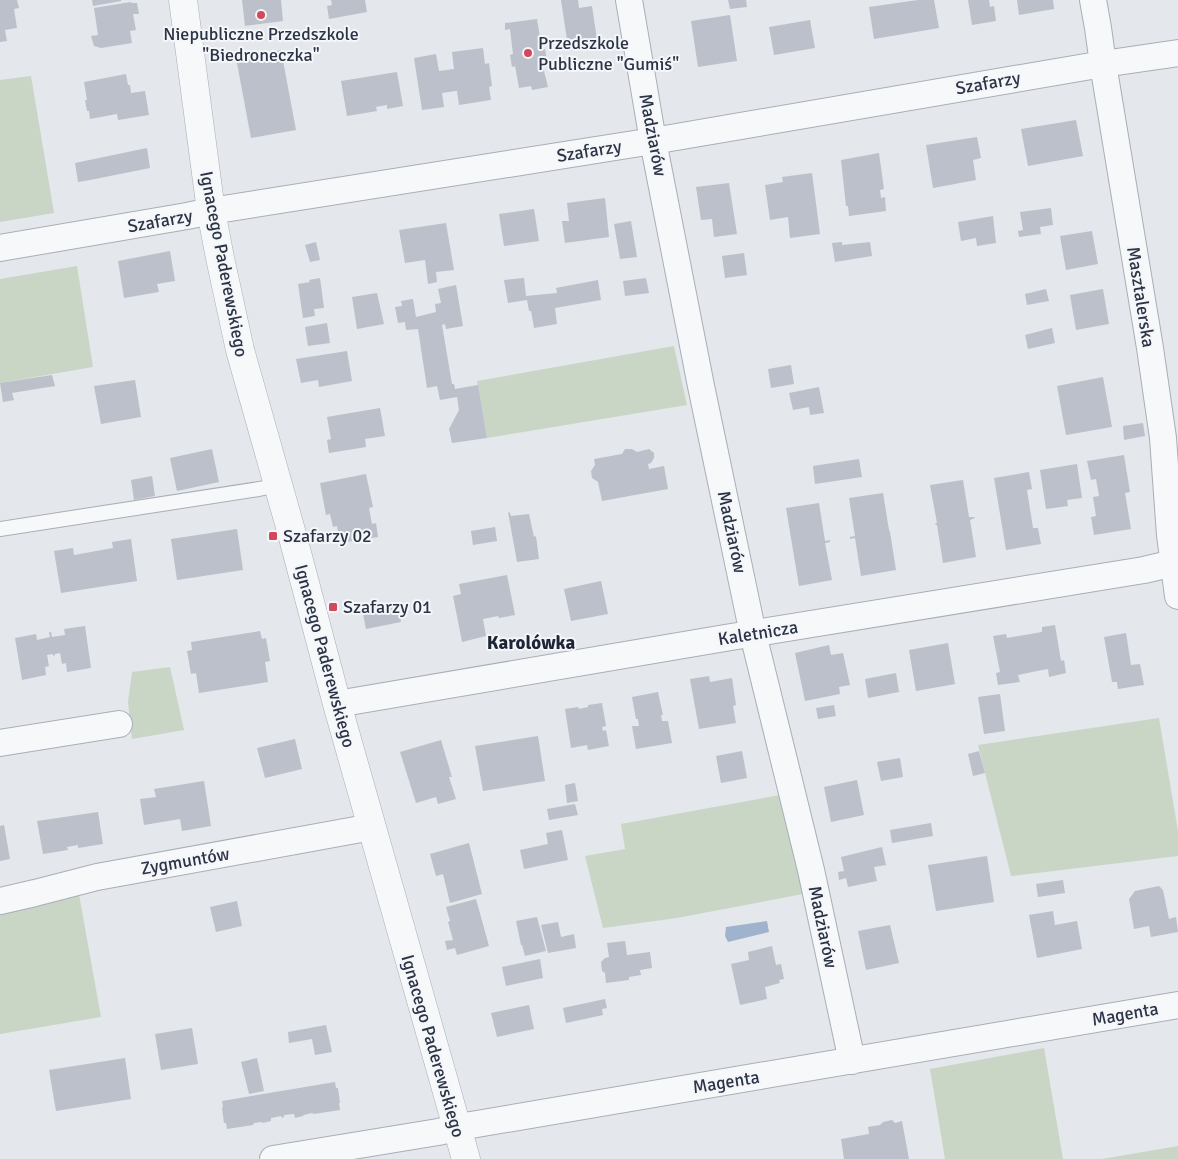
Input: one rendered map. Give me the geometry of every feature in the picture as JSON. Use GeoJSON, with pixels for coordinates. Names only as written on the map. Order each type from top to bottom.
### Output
{"type":"FeatureCollection","features":[{"type":"Feature","properties":{"kind":"street","name":"Ignacego Paderewskiego"},"geometry":{"type":"LineString","coordinates":[[183,0],[211,211],[240,350],[337,704],[466,1159]]}},
{"type":"Feature","properties":{"kind":"street","name":"Madziarów"},"geometry":{"type":"LineString","coordinates":[[629,0],[653,141],[701,386],[753,634],[811,870],[852,1061]]}},
{"type":"Feature","properties":{"kind":"street","name":"Masztalerska"},"geometry":{"type":"LineString","coordinates":[[1093,0],[1163,438],[1178,596]]}},
{"type":"Feature","properties":{"kind":"street","name":"Szafarzy"},"geometry":{"type":"LineString","coordinates":[[0,248],[211,211],[653,141],[1178,52]]}},
{"type":"Feature","properties":{"kind":"street","name":"Kaletnicza"},"geometry":{"type":"LineString","coordinates":[[337,704],[1144,570],[1176,562]]}},
{"type":"Feature","properties":{"kind":"street"},"geometry":{"type":"LineString","coordinates":[[0,743],[119,724]]}},
{"type":"Feature","properties":{"kind":"street","name":"Zygmuntów"},"geometry":{"type":"LineString","coordinates":[[0,901],[97,877],[372,827]]}},
{"type":"Feature","properties":{"kind":"street","name":"Magenta"},"geometry":{"type":"LineString","coordinates":[[273,1159],[1178,1006]]}},
{"type":"Feature","properties":{"kind":"lane"},"geometry":{"type":"LineString","coordinates":[[0,528],[278,485]]}},
{"type":"Feature","properties":{"kind":"green space"},"geometry":{"type":"Polygon","coordinates":[[[31,76],[54,213],[0,222],[0,80],[31,76]]]}},
{"type":"Feature","properties":{"kind":"green space"},"geometry":{"type":"Polygon","coordinates":[[[77,266],[93,367],[0,383],[0,279],[77,266]]]}},
{"type":"Feature","properties":{"kind":"green space"},"geometry":{"type":"Polygon","coordinates":[[[674,346],[687,405],[487,438],[477,381],[674,346]]]}},
{"type":"Feature","properties":{"kind":"green space"},"geometry":{"type":"Polygon","coordinates":[[[170,667],[184,730],[132,739],[128,702],[132,672],[170,667]]]}},
{"type":"Feature","properties":{"kind":"green space"},"geometry":{"type":"Polygon","coordinates":[[[1159,718],[1178,831],[1178,856],[1011,876],[978,745],[1159,718]]]}},
{"type":"Feature","properties":{"kind":"green space"},"geometry":{"type":"Polygon","coordinates":[[[780,795],[803,894],[677,918],[603,928],[585,856],[625,849],[621,824],[780,795]]]}},
{"type":"Feature","properties":{"kind":"green space"},"geometry":{"type":"Polygon","coordinates":[[[78,889],[101,1017],[0,1034],[0,912],[78,889]]]}},
{"type":"Feature","properties":{"kind":"green space"},"geometry":{"type":"Polygon","coordinates":[[[1044,1048],[1063,1159],[945,1159],[930,1069],[1044,1048]]]}},
{"type":"Feature","properties":{"kind":"green space"},"geometry":{"type":"Polygon","coordinates":[[[1178,1146],[1178,1159],[1102,1159],[1178,1146]]]}},
{"type":"Feature","properties":{"kind":"water"},"geometry":{"type":"Polygon","coordinates":[[[767,921],[769,932],[728,942],[725,936],[726,927],[767,921]]]}},
{"type":"Feature","properties":{"kind":"building"},"geometry":{"type":"Polygon","coordinates":[[[0,0],[17,0],[19,8],[14,9],[17,28],[5,30],[7,41],[0,42],[0,0]]]}},
{"type":"Feature","properties":{"kind":"building"},"geometry":{"type":"Polygon","coordinates":[[[92,0],[121,0],[121,1],[93,6],[92,0]]]}},
{"type":"Feature","properties":{"kind":"building"},"geometry":{"type":"Polygon","coordinates":[[[242,0],[281,0],[283,21],[245,26],[242,0]]]}},
{"type":"Feature","properties":{"kind":"building"},"geometry":{"type":"Polygon","coordinates":[[[331,0],[365,0],[367,12],[329,19],[327,6],[332,5],[331,0]]]}},
{"type":"Feature","properties":{"kind":"building"},"geometry":{"type":"Polygon","coordinates":[[[561,0],[578,0],[579,8],[592,6],[598,46],[582,49],[580,38],[567,40],[561,0]]]}},
{"type":"Feature","properties":{"kind":"building"},"geometry":{"type":"Polygon","coordinates":[[[728,0],[746,0],[747,7],[730,9],[728,0]]]}},
{"type":"Feature","properties":{"kind":"building"},"geometry":{"type":"Polygon","coordinates":[[[918,0],[934,0],[939,28],[874,39],[869,7],[918,0]]]}},
{"type":"Feature","properties":{"kind":"building"},"geometry":{"type":"Polygon","coordinates":[[[968,0],[989,0],[990,7],[994,6],[996,21],[972,25],[968,0]]]}},
{"type":"Feature","properties":{"kind":"building"},"geometry":{"type":"Polygon","coordinates":[[[1017,0],[1053,0],[1054,9],[1019,15],[1017,0]]]}},
{"type":"Feature","properties":{"kind":"building"},"geometry":{"type":"Polygon","coordinates":[[[131,2],[137,3],[139,14],[133,14],[136,30],[130,31],[132,43],[101,48],[94,46],[91,36],[98,35],[94,8],[131,2]]]}},
{"type":"Feature","properties":{"kind":"building"},"geometry":{"type":"Polygon","coordinates":[[[730,15],[737,61],[698,67],[691,21],[730,15]]]}},
{"type":"Feature","properties":{"kind":"building"},"geometry":{"type":"Polygon","coordinates":[[[537,19],[542,50],[545,49],[548,67],[543,67],[548,87],[532,90],[531,86],[519,88],[515,66],[512,67],[510,55],[513,54],[510,29],[505,30],[505,23],[537,19]]]}},
{"type":"Feature","properties":{"kind":"building"},"geometry":{"type":"Polygon","coordinates":[[[810,20],[815,48],[774,55],[769,27],[810,20]]]}},
{"type":"Feature","properties":{"kind":"building"},"geometry":{"type":"Polygon","coordinates":[[[483,48],[485,64],[489,63],[492,86],[489,87],[491,100],[459,105],[457,91],[455,91],[442,93],[444,107],[422,110],[414,58],[436,54],[439,71],[454,69],[452,52],[483,48]]]}},
{"type":"Feature","properties":{"kind":"building"},"geometry":{"type":"Polygon","coordinates":[[[281,50],[296,130],[251,138],[236,58],[281,50]]]}},
{"type":"Feature","properties":{"kind":"building"},"geometry":{"type":"Polygon","coordinates":[[[397,72],[403,106],[387,109],[387,105],[376,107],[377,111],[347,116],[341,81],[397,72]]]}},
{"type":"Feature","properties":{"kind":"building"},"geometry":{"type":"Polygon","coordinates":[[[126,74],[131,93],[145,91],[149,115],[118,120],[117,114],[90,119],[85,100],[87,100],[84,82],[126,74]]]}},
{"type":"Feature","properties":{"kind":"building"},"geometry":{"type":"Polygon","coordinates":[[[1076,120],[1083,156],[1028,166],[1021,129],[1076,120]]]}},
{"type":"Feature","properties":{"kind":"building"},"geometry":{"type":"Polygon","coordinates":[[[977,137],[981,158],[973,160],[976,180],[933,188],[926,145],[977,137]]]}},
{"type":"Feature","properties":{"kind":"building"},"geometry":{"type":"Polygon","coordinates":[[[147,148],[150,168],[78,182],[75,163],[147,148]]]}},
{"type":"Feature","properties":{"kind":"building"},"geometry":{"type":"Polygon","coordinates":[[[879,153],[884,189],[880,190],[881,198],[885,197],[886,211],[849,216],[848,206],[846,206],[841,160],[879,153]]]}},
{"type":"Feature","properties":{"kind":"building"},"geometry":{"type":"Polygon","coordinates":[[[812,173],[820,234],[790,238],[788,217],[770,220],[765,185],[783,182],[782,177],[812,173]]]}},
{"type":"Feature","properties":{"kind":"building"},"geometry":{"type":"Polygon","coordinates":[[[729,183],[737,234],[714,237],[712,219],[701,220],[696,187],[729,183]]]}},
{"type":"Feature","properties":{"kind":"building"},"geometry":{"type":"Polygon","coordinates":[[[605,198],[609,237],[565,243],[562,221],[569,221],[567,203],[605,198]]]}},
{"type":"Feature","properties":{"kind":"building"},"geometry":{"type":"Polygon","coordinates":[[[1051,208],[1053,225],[1040,227],[1041,234],[1019,237],[1018,231],[1023,230],[1020,212],[1051,208]]]}},
{"type":"Feature","properties":{"kind":"building"},"geometry":{"type":"Polygon","coordinates":[[[534,209],[539,241],[504,246],[499,214],[534,209]]]}},
{"type":"Feature","properties":{"kind":"building"},"geometry":{"type":"Polygon","coordinates":[[[993,216],[996,243],[977,246],[976,238],[961,241],[958,222],[993,216]]]}},
{"type":"Feature","properties":{"kind":"building"},"geometry":{"type":"Polygon","coordinates":[[[631,221],[637,257],[620,259],[614,224],[631,221]]]}},
{"type":"Feature","properties":{"kind":"building"},"geometry":{"type":"Polygon","coordinates":[[[446,223],[454,270],[436,272],[437,282],[428,284],[425,260],[405,263],[399,230],[446,223]]]}},
{"type":"Feature","properties":{"kind":"building"},"geometry":{"type":"Polygon","coordinates":[[[1092,231],[1098,264],[1066,270],[1060,236],[1092,231]]]}},
{"type":"Feature","properties":{"kind":"building"},"geometry":{"type":"Polygon","coordinates":[[[316,242],[320,260],[310,262],[305,245],[316,242]]]}},
{"type":"Feature","properties":{"kind":"building"},"geometry":{"type":"Polygon","coordinates":[[[842,242],[842,245],[870,242],[872,256],[835,262],[832,243],[842,242]]]}},
{"type":"Feature","properties":{"kind":"building"},"geometry":{"type":"Polygon","coordinates":[[[170,251],[175,281],[157,284],[159,292],[124,298],[118,261],[170,251]]]}},
{"type":"Feature","properties":{"kind":"building"},"geometry":{"type":"Polygon","coordinates":[[[744,253],[747,275],[725,278],[722,256],[744,253]]]}},
{"type":"Feature","properties":{"kind":"building"},"geometry":{"type":"Polygon","coordinates":[[[320,278],[324,308],[314,309],[315,316],[303,318],[298,284],[320,278]]]}},
{"type":"Feature","properties":{"kind":"building"},"geometry":{"type":"Polygon","coordinates":[[[524,278],[526,296],[557,293],[556,288],[598,280],[601,300],[555,308],[557,324],[534,328],[527,300],[508,303],[504,280],[524,278]]]}},
{"type":"Feature","properties":{"kind":"building"},"geometry":{"type":"Polygon","coordinates":[[[646,278],[649,293],[625,296],[623,281],[646,278]]]}},
{"type":"Feature","properties":{"kind":"building"},"geometry":{"type":"Polygon","coordinates":[[[456,285],[463,326],[446,329],[445,324],[442,325],[452,384],[454,384],[455,389],[478,385],[487,438],[452,443],[449,429],[459,410],[457,397],[440,400],[437,386],[427,388],[418,329],[406,330],[405,322],[398,323],[395,307],[402,306],[401,301],[413,299],[416,317],[436,312],[435,304],[441,303],[438,289],[456,285]]]}},
{"type":"Feature","properties":{"kind":"building"},"geometry":{"type":"Polygon","coordinates":[[[1046,289],[1049,301],[1027,305],[1025,294],[1046,289]]]}},
{"type":"Feature","properties":{"kind":"building"},"geometry":{"type":"Polygon","coordinates":[[[1103,289],[1109,324],[1076,330],[1070,295],[1103,289]]]}},
{"type":"Feature","properties":{"kind":"building"},"geometry":{"type":"Polygon","coordinates":[[[377,293],[384,324],[357,329],[352,297],[377,293]]]}},
{"type":"Feature","properties":{"kind":"building"},"geometry":{"type":"Polygon","coordinates":[[[327,323],[330,343],[308,346],[305,327],[327,323]]]}},
{"type":"Feature","properties":{"kind":"building"},"geometry":{"type":"Polygon","coordinates":[[[1052,328],[1055,343],[1028,349],[1025,335],[1052,328]]]}},
{"type":"Feature","properties":{"kind":"building"},"geometry":{"type":"Polygon","coordinates":[[[347,351],[352,381],[319,387],[318,380],[301,383],[296,359],[347,351]]]}},
{"type":"Feature","properties":{"kind":"building"},"geometry":{"type":"Polygon","coordinates":[[[791,365],[794,384],[771,388],[768,369],[791,365]]]}},
{"type":"Feature","properties":{"kind":"building"},"geometry":{"type":"Polygon","coordinates":[[[52,375],[55,386],[12,393],[14,400],[3,402],[0,383],[52,375]]]}},
{"type":"Feature","properties":{"kind":"building"},"geometry":{"type":"Polygon","coordinates":[[[1103,377],[1112,427],[1066,435],[1057,386],[1103,377]]]}},
{"type":"Feature","properties":{"kind":"building"},"geometry":{"type":"Polygon","coordinates":[[[135,380],[141,417],[101,424],[94,386],[135,380]]]}},
{"type":"Feature","properties":{"kind":"building"},"geometry":{"type":"Polygon","coordinates":[[[819,387],[824,413],[810,415],[809,407],[793,410],[789,393],[819,387]]]}},
{"type":"Feature","properties":{"kind":"building"},"geometry":{"type":"Polygon","coordinates":[[[380,408],[385,436],[365,439],[366,447],[329,453],[327,440],[331,439],[327,417],[380,408]]]}},
{"type":"Feature","properties":{"kind":"building"},"geometry":{"type":"Polygon","coordinates":[[[1143,423],[1145,436],[1124,440],[1123,426],[1143,423]]]}},
{"type":"Feature","properties":{"kind":"building"},"geometry":{"type":"Polygon","coordinates":[[[212,449],[219,482],[177,491],[170,458],[212,449]]]}},
{"type":"Feature","properties":{"kind":"building"},"geometry":{"type":"Polygon","coordinates":[[[625,449],[632,449],[637,452],[649,449],[654,453],[654,458],[648,464],[649,469],[664,466],[668,489],[602,501],[598,482],[592,478],[591,471],[595,465],[594,459],[622,454],[625,449]]]}},
{"type":"Feature","properties":{"kind":"building"},"geometry":{"type":"Polygon","coordinates":[[[1124,455],[1130,492],[1125,493],[1131,529],[1094,535],[1091,517],[1096,516],[1093,497],[1099,496],[1096,479],[1091,480],[1087,461],[1124,455]]]}},
{"type":"Feature","properties":{"kind":"building"},"geometry":{"type":"Polygon","coordinates":[[[859,459],[862,477],[815,484],[813,466],[859,459]]]}},
{"type":"Feature","properties":{"kind":"building"},"geometry":{"type":"Polygon","coordinates":[[[1077,464],[1082,498],[1067,500],[1068,506],[1046,509],[1040,470],[1077,464]]]}},
{"type":"Feature","properties":{"kind":"building"},"geometry":{"type":"Polygon","coordinates":[[[1029,472],[1032,489],[1027,490],[1033,528],[1038,528],[1041,544],[1006,550],[994,478],[1029,472]]]}},
{"type":"Feature","properties":{"kind":"building"},"geometry":{"type":"Polygon","coordinates":[[[366,474],[373,507],[369,508],[372,524],[376,523],[378,537],[340,543],[337,526],[333,527],[330,514],[326,515],[320,483],[366,474]]]}},
{"type":"Feature","properties":{"kind":"building"},"geometry":{"type":"Polygon","coordinates":[[[152,476],[155,496],[134,500],[131,480],[152,476]]]}},
{"type":"Feature","properties":{"kind":"building"},"geometry":{"type":"Polygon","coordinates":[[[963,480],[969,517],[975,518],[970,520],[976,557],[943,563],[930,485],[963,480]]]}},
{"type":"Feature","properties":{"kind":"building"},"geometry":{"type":"Polygon","coordinates":[[[883,493],[896,570],[861,576],[855,538],[850,539],[850,537],[855,536],[849,498],[883,493]]]}},
{"type":"Feature","properties":{"kind":"building"},"geometry":{"type":"Polygon","coordinates":[[[819,503],[825,541],[830,540],[830,542],[825,543],[832,580],[799,586],[786,508],[819,503]]]}},
{"type":"Feature","properties":{"kind":"building"},"geometry":{"type":"Polygon","coordinates":[[[508,512],[511,516],[529,514],[534,537],[536,536],[539,559],[517,562],[508,512]]]}},
{"type":"Feature","properties":{"kind":"building"},"geometry":{"type":"Polygon","coordinates":[[[495,527],[497,541],[473,545],[471,531],[495,527]]]}},
{"type":"Feature","properties":{"kind":"building"},"geometry":{"type":"Polygon","coordinates":[[[237,529],[243,570],[177,580],[171,539],[237,529]]]}},
{"type":"Feature","properties":{"kind":"building"},"geometry":{"type":"Polygon","coordinates":[[[131,539],[137,581],[61,593],[54,551],[73,548],[74,555],[113,548],[112,542],[131,539]]]}},
{"type":"Feature","properties":{"kind":"building"},"geometry":{"type":"Polygon","coordinates":[[[507,575],[515,615],[483,619],[486,636],[462,642],[453,596],[461,594],[459,584],[507,575]]]}},
{"type":"Feature","properties":{"kind":"building"},"geometry":{"type":"Polygon","coordinates":[[[601,581],[608,614],[571,621],[564,589],[601,581]]]}},
{"type":"Feature","properties":{"kind":"building"},"geometry":{"type":"Polygon","coordinates":[[[398,603],[401,622],[366,629],[362,609],[398,603]]]}},
{"type":"Feature","properties":{"kind":"building"},"geometry":{"type":"Polygon","coordinates":[[[1055,625],[1061,661],[1064,660],[1066,673],[1049,677],[1048,669],[1018,675],[1020,682],[998,685],[996,673],[1000,672],[993,636],[1006,634],[1007,638],[1042,632],[1042,627],[1055,625]]]}},
{"type":"Feature","properties":{"kind":"building"},"geometry":{"type":"Polygon","coordinates":[[[85,626],[91,668],[67,672],[66,663],[62,664],[60,653],[53,656],[53,654],[47,655],[49,666],[45,667],[46,675],[22,680],[15,638],[36,634],[37,640],[50,637],[49,632],[51,632],[52,637],[65,635],[64,629],[85,626]]]}},
{"type":"Feature","properties":{"kind":"building"},"geometry":{"type":"Polygon","coordinates":[[[260,631],[262,639],[266,638],[270,661],[265,662],[268,682],[199,693],[196,673],[191,674],[187,651],[192,650],[191,642],[260,631]]]}},
{"type":"Feature","properties":{"kind":"building"},"geometry":{"type":"Polygon","coordinates":[[[1126,633],[1131,665],[1140,664],[1144,685],[1118,689],[1117,682],[1112,682],[1104,637],[1126,633]]]}},
{"type":"Feature","properties":{"kind":"building"},"geometry":{"type":"Polygon","coordinates":[[[948,643],[955,684],[916,691],[909,650],[948,643]]]}},
{"type":"Feature","properties":{"kind":"building"},"geometry":{"type":"Polygon","coordinates":[[[829,645],[831,655],[843,653],[850,685],[839,687],[840,694],[805,701],[795,653],[829,645]]]}},
{"type":"Feature","properties":{"kind":"building"},"geometry":{"type":"Polygon","coordinates":[[[896,673],[899,692],[868,698],[865,679],[896,673]]]}},
{"type":"Feature","properties":{"kind":"building"},"geometry":{"type":"Polygon","coordinates":[[[709,676],[710,682],[732,678],[736,705],[733,706],[736,723],[699,729],[690,679],[709,676]]]}},
{"type":"Feature","properties":{"kind":"building"},"geometry":{"type":"Polygon","coordinates":[[[658,692],[663,715],[661,715],[662,721],[668,721],[672,743],[636,749],[632,726],[639,726],[632,697],[658,692]]]}},
{"type":"Feature","properties":{"kind":"building"},"geometry":{"type":"Polygon","coordinates":[[[1000,694],[1005,731],[984,734],[978,697],[1000,694]]]}},
{"type":"Feature","properties":{"kind":"building"},"geometry":{"type":"Polygon","coordinates":[[[602,703],[606,726],[602,727],[603,731],[606,730],[609,746],[588,750],[587,745],[571,748],[565,709],[578,707],[579,709],[588,707],[588,705],[602,703]]]}},
{"type":"Feature","properties":{"kind":"building"},"geometry":{"type":"Polygon","coordinates":[[[834,705],[836,716],[818,719],[816,708],[834,705]]]}},
{"type":"Feature","properties":{"kind":"building"},"geometry":{"type":"Polygon","coordinates":[[[538,736],[545,781],[483,791],[475,746],[538,736]]]}},
{"type":"Feature","properties":{"kind":"building"},"geometry":{"type":"Polygon","coordinates":[[[295,739],[302,769],[265,778],[257,748],[295,739]]]}},
{"type":"Feature","properties":{"kind":"building"},"geometry":{"type":"Polygon","coordinates":[[[441,740],[452,777],[449,777],[456,799],[438,804],[436,797],[416,803],[400,752],[441,740]]]}},
{"type":"Feature","properties":{"kind":"building"},"geometry":{"type":"Polygon","coordinates":[[[742,751],[747,778],[721,783],[716,756],[742,751]]]}},
{"type":"Feature","properties":{"kind":"building"},"geometry":{"type":"Polygon","coordinates":[[[979,751],[985,773],[973,776],[968,754],[979,751]]]}},
{"type":"Feature","properties":{"kind":"building"},"geometry":{"type":"Polygon","coordinates":[[[900,758],[903,777],[881,781],[877,762],[900,758]]]}},
{"type":"Feature","properties":{"kind":"building"},"geometry":{"type":"Polygon","coordinates":[[[857,780],[864,815],[831,822],[824,787],[857,780]]]}},
{"type":"Feature","properties":{"kind":"building"},"geometry":{"type":"Polygon","coordinates":[[[204,781],[211,826],[182,831],[180,819],[144,825],[140,799],[156,797],[154,789],[204,781]]]}},
{"type":"Feature","properties":{"kind":"building"},"geometry":{"type":"Polygon","coordinates":[[[575,783],[578,801],[567,803],[565,785],[575,783]]]}},
{"type":"Feature","properties":{"kind":"building"},"geometry":{"type":"Polygon","coordinates":[[[575,804],[578,815],[549,820],[547,809],[575,804]]]}},
{"type":"Feature","properties":{"kind":"building"},"geometry":{"type":"Polygon","coordinates":[[[98,812],[103,844],[78,848],[78,845],[67,847],[68,850],[43,854],[37,821],[98,812]]]}},
{"type":"Feature","properties":{"kind":"building"},"geometry":{"type":"Polygon","coordinates":[[[931,823],[933,836],[892,843],[890,830],[931,823]]]}},
{"type":"Feature","properties":{"kind":"building"},"geometry":{"type":"Polygon","coordinates":[[[4,825],[10,859],[0,861],[0,826],[4,825]]]}},
{"type":"Feature","properties":{"kind":"building"},"geometry":{"type":"Polygon","coordinates":[[[562,830],[568,860],[524,869],[520,850],[548,844],[546,833],[562,830]]]}},
{"type":"Feature","properties":{"kind":"building"},"geometry":{"type":"Polygon","coordinates":[[[469,843],[482,894],[450,903],[443,874],[436,876],[430,854],[469,843]]]}},
{"type":"Feature","properties":{"kind":"building"},"geometry":{"type":"Polygon","coordinates":[[[882,847],[886,865],[874,867],[877,881],[848,887],[846,878],[839,880],[838,872],[844,871],[841,857],[882,847]]]}},
{"type":"Feature","properties":{"kind":"building"},"geometry":{"type":"Polygon","coordinates":[[[987,856],[994,902],[936,911],[928,865],[987,856]]]}},
{"type":"Feature","properties":{"kind":"building"},"geometry":{"type":"Polygon","coordinates":[[[1063,880],[1065,893],[1038,897],[1036,884],[1063,880]]]}},
{"type":"Feature","properties":{"kind":"building"},"geometry":{"type":"Polygon","coordinates":[[[1159,886],[1163,890],[1169,919],[1176,917],[1178,932],[1151,937],[1149,926],[1134,929],[1129,899],[1135,891],[1159,886]]]}},
{"type":"Feature","properties":{"kind":"building"},"geometry":{"type":"Polygon","coordinates":[[[476,899],[489,946],[457,955],[455,948],[447,950],[445,941],[453,940],[446,907],[476,899]]]}},
{"type":"Feature","properties":{"kind":"building"},"geometry":{"type":"Polygon","coordinates":[[[237,901],[242,926],[216,932],[210,907],[237,901]]]}},
{"type":"Feature","properties":{"kind":"building"},"geometry":{"type":"Polygon","coordinates":[[[1053,911],[1055,925],[1077,921],[1082,949],[1037,958],[1029,915],[1053,911]]]}},
{"type":"Feature","properties":{"kind":"building"},"geometry":{"type":"Polygon","coordinates":[[[537,917],[546,951],[525,956],[516,921],[537,917]]]}},
{"type":"Feature","properties":{"kind":"building"},"geometry":{"type":"Polygon","coordinates":[[[558,922],[561,937],[574,934],[576,948],[548,953],[541,925],[558,922]]]}},
{"type":"Feature","properties":{"kind":"building"},"geometry":{"type":"Polygon","coordinates":[[[890,925],[899,963],[866,970],[858,931],[890,925]]]}},
{"type":"Feature","properties":{"kind":"building"},"geometry":{"type":"Polygon","coordinates":[[[625,941],[627,955],[650,952],[652,968],[640,970],[641,975],[629,977],[629,980],[606,983],[601,962],[609,957],[607,943],[625,941]]]}},
{"type":"Feature","properties":{"kind":"building"},"geometry":{"type":"Polygon","coordinates":[[[772,946],[776,965],[781,964],[784,979],[779,980],[780,983],[765,987],[767,999],[740,1005],[731,964],[749,960],[748,952],[772,946]]]}},
{"type":"Feature","properties":{"kind":"building"},"geometry":{"type":"Polygon","coordinates":[[[540,959],[543,978],[506,986],[502,967],[540,959]]]}},
{"type":"Feature","properties":{"kind":"building"},"geometry":{"type":"Polygon","coordinates":[[[605,999],[607,1008],[602,1009],[603,1015],[566,1023],[563,1008],[605,999]]]}},
{"type":"Feature","properties":{"kind":"building"},"geometry":{"type":"Polygon","coordinates":[[[529,1005],[534,1029],[497,1037],[491,1013],[529,1005]]]}},
{"type":"Feature","properties":{"kind":"building"},"geometry":{"type":"Polygon","coordinates":[[[326,1025],[332,1052],[315,1055],[312,1039],[289,1043],[288,1032],[326,1025]]]}},
{"type":"Feature","properties":{"kind":"building"},"geometry":{"type":"Polygon","coordinates":[[[192,1028],[198,1064],[161,1070],[155,1034],[192,1028]]]}},
{"type":"Feature","properties":{"kind":"building"},"geometry":{"type":"Polygon","coordinates":[[[125,1058],[131,1099],[56,1111],[49,1070],[125,1058]]]}},
{"type":"Feature","properties":{"kind":"building"},"geometry":{"type":"Polygon","coordinates":[[[257,1058],[264,1091],[249,1094],[241,1062],[257,1058]]]}},
{"type":"Feature","properties":{"kind":"building"},"geometry":{"type":"Polygon","coordinates":[[[335,1082],[336,1088],[338,1088],[340,1110],[312,1113],[295,1118],[294,1114],[284,1115],[282,1118],[281,1116],[271,1118],[271,1121],[263,1123],[227,1129],[226,1123],[224,1123],[222,1101],[335,1082]]]}},
{"type":"Feature","properties":{"kind":"building"},"geometry":{"type":"Polygon","coordinates":[[[892,1120],[895,1123],[902,1121],[909,1159],[844,1159],[841,1139],[869,1134],[868,1127],[892,1120]]]}},
{"type":"Feature","properties":{"kind":"place","name":"Niepubliczne Przedszkole \"Biedroneczka\""},"geometry":{"type":"Point","coordinates":[261,15]}},
{"type":"Feature","properties":{"kind":"place","name":"Przedszkole Publiczne \"Gumiś\""},"geometry":{"type":"Point","coordinates":[528,53]}},
{"type":"Feature","properties":{"kind":"place","name":"Szafarzy 02"},"geometry":{"type":"Point","coordinates":[273,536]}},
{"type":"Feature","properties":{"kind":"place","name":"Szafarzy 01"},"geometry":{"type":"Point","coordinates":[333,607]}},
{"type":"Feature","properties":{"kind":"district","name":"Karolówka"},"geometry":{"type":"Point","coordinates":[531,642]}}]}
